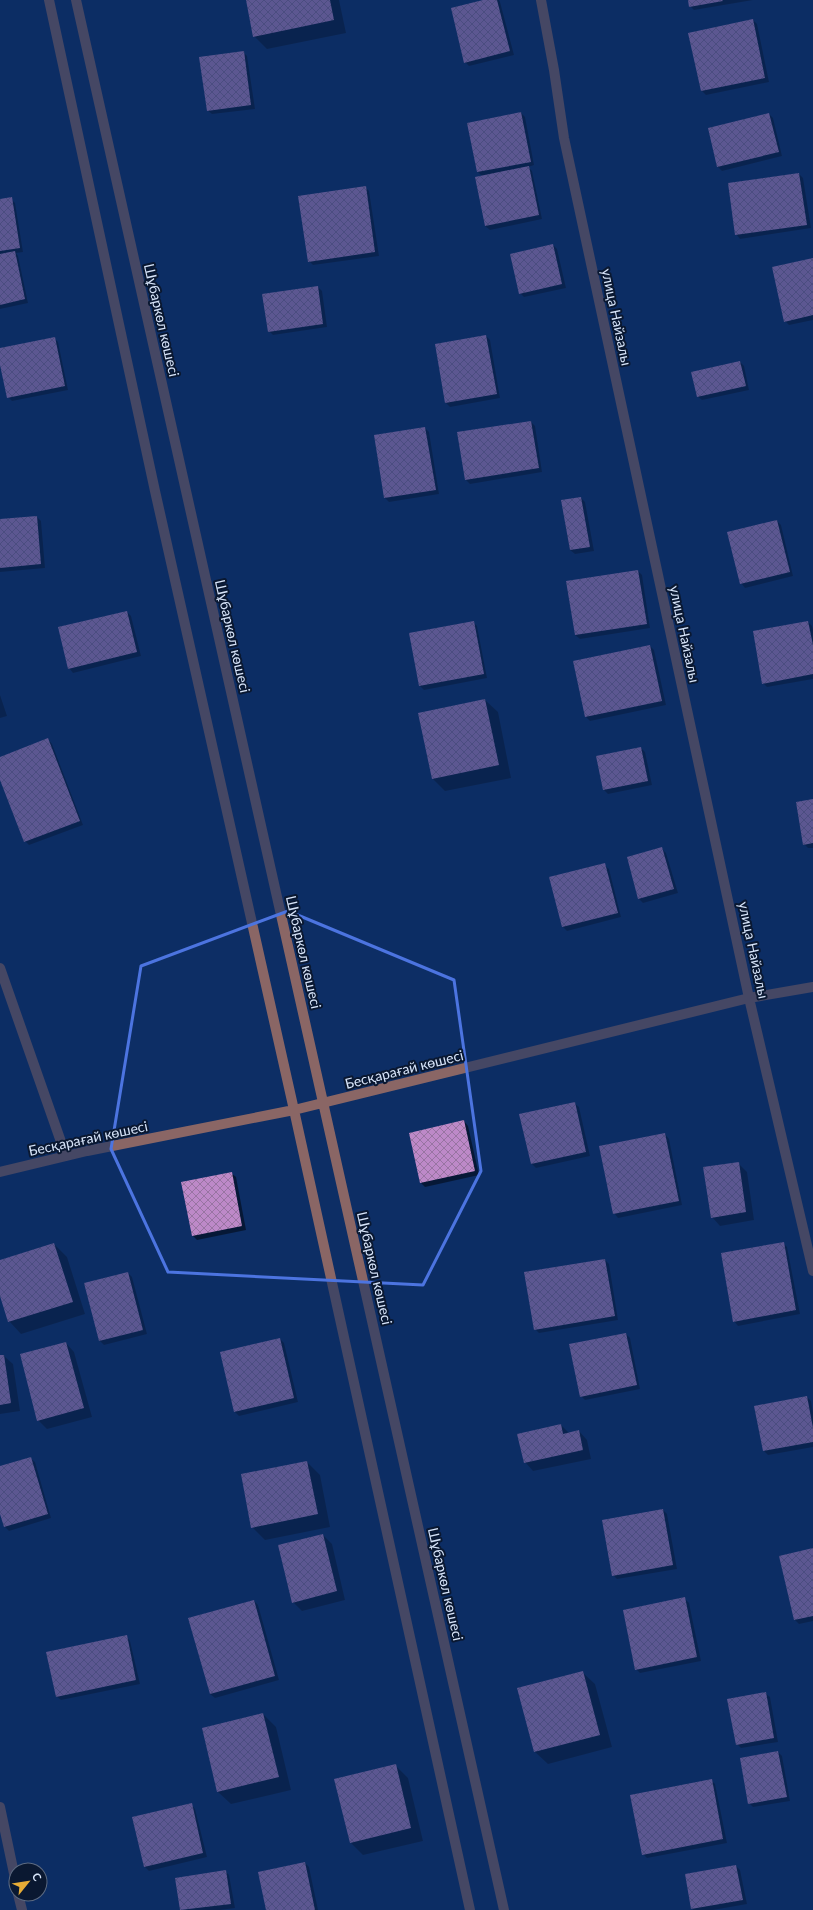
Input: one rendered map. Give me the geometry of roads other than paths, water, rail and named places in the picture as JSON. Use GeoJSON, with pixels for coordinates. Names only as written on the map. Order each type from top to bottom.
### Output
{"type":"FeatureCollection","features":[{"type":"Feature","properties":{"kind":"street"},"geometry":{"type":"LineString","coordinates":[[49,0],[155,491],[294,1110],[470,1910]]}},
{"type":"Feature","properties":{"kind":"street","name":"Шұбаркөл көшесі"},"geometry":{"type":"LineString","coordinates":[[76,0],[504,1910]]}},
{"type":"Feature","properties":{"kind":"street","name":"улица Найзалы"},"geometry":{"type":"LineString","coordinates":[[541,0],[566,146],[749,998],[813,1271]]}},
{"type":"Feature","properties":{"kind":"street"},"geometry":{"type":"LineString","coordinates":[[0,968],[66,1156]]}},
{"type":"Feature","properties":{"kind":"street","name":"Бесқарағай көшесі"},"geometry":{"type":"LineString","coordinates":[[0,1172],[66,1156],[294,1110],[749,998],[813,987]]}},
{"type":"Feature","properties":{"kind":"street"},"geometry":{"type":"LineString","coordinates":[[0,1807],[12,1862]]}}]}
